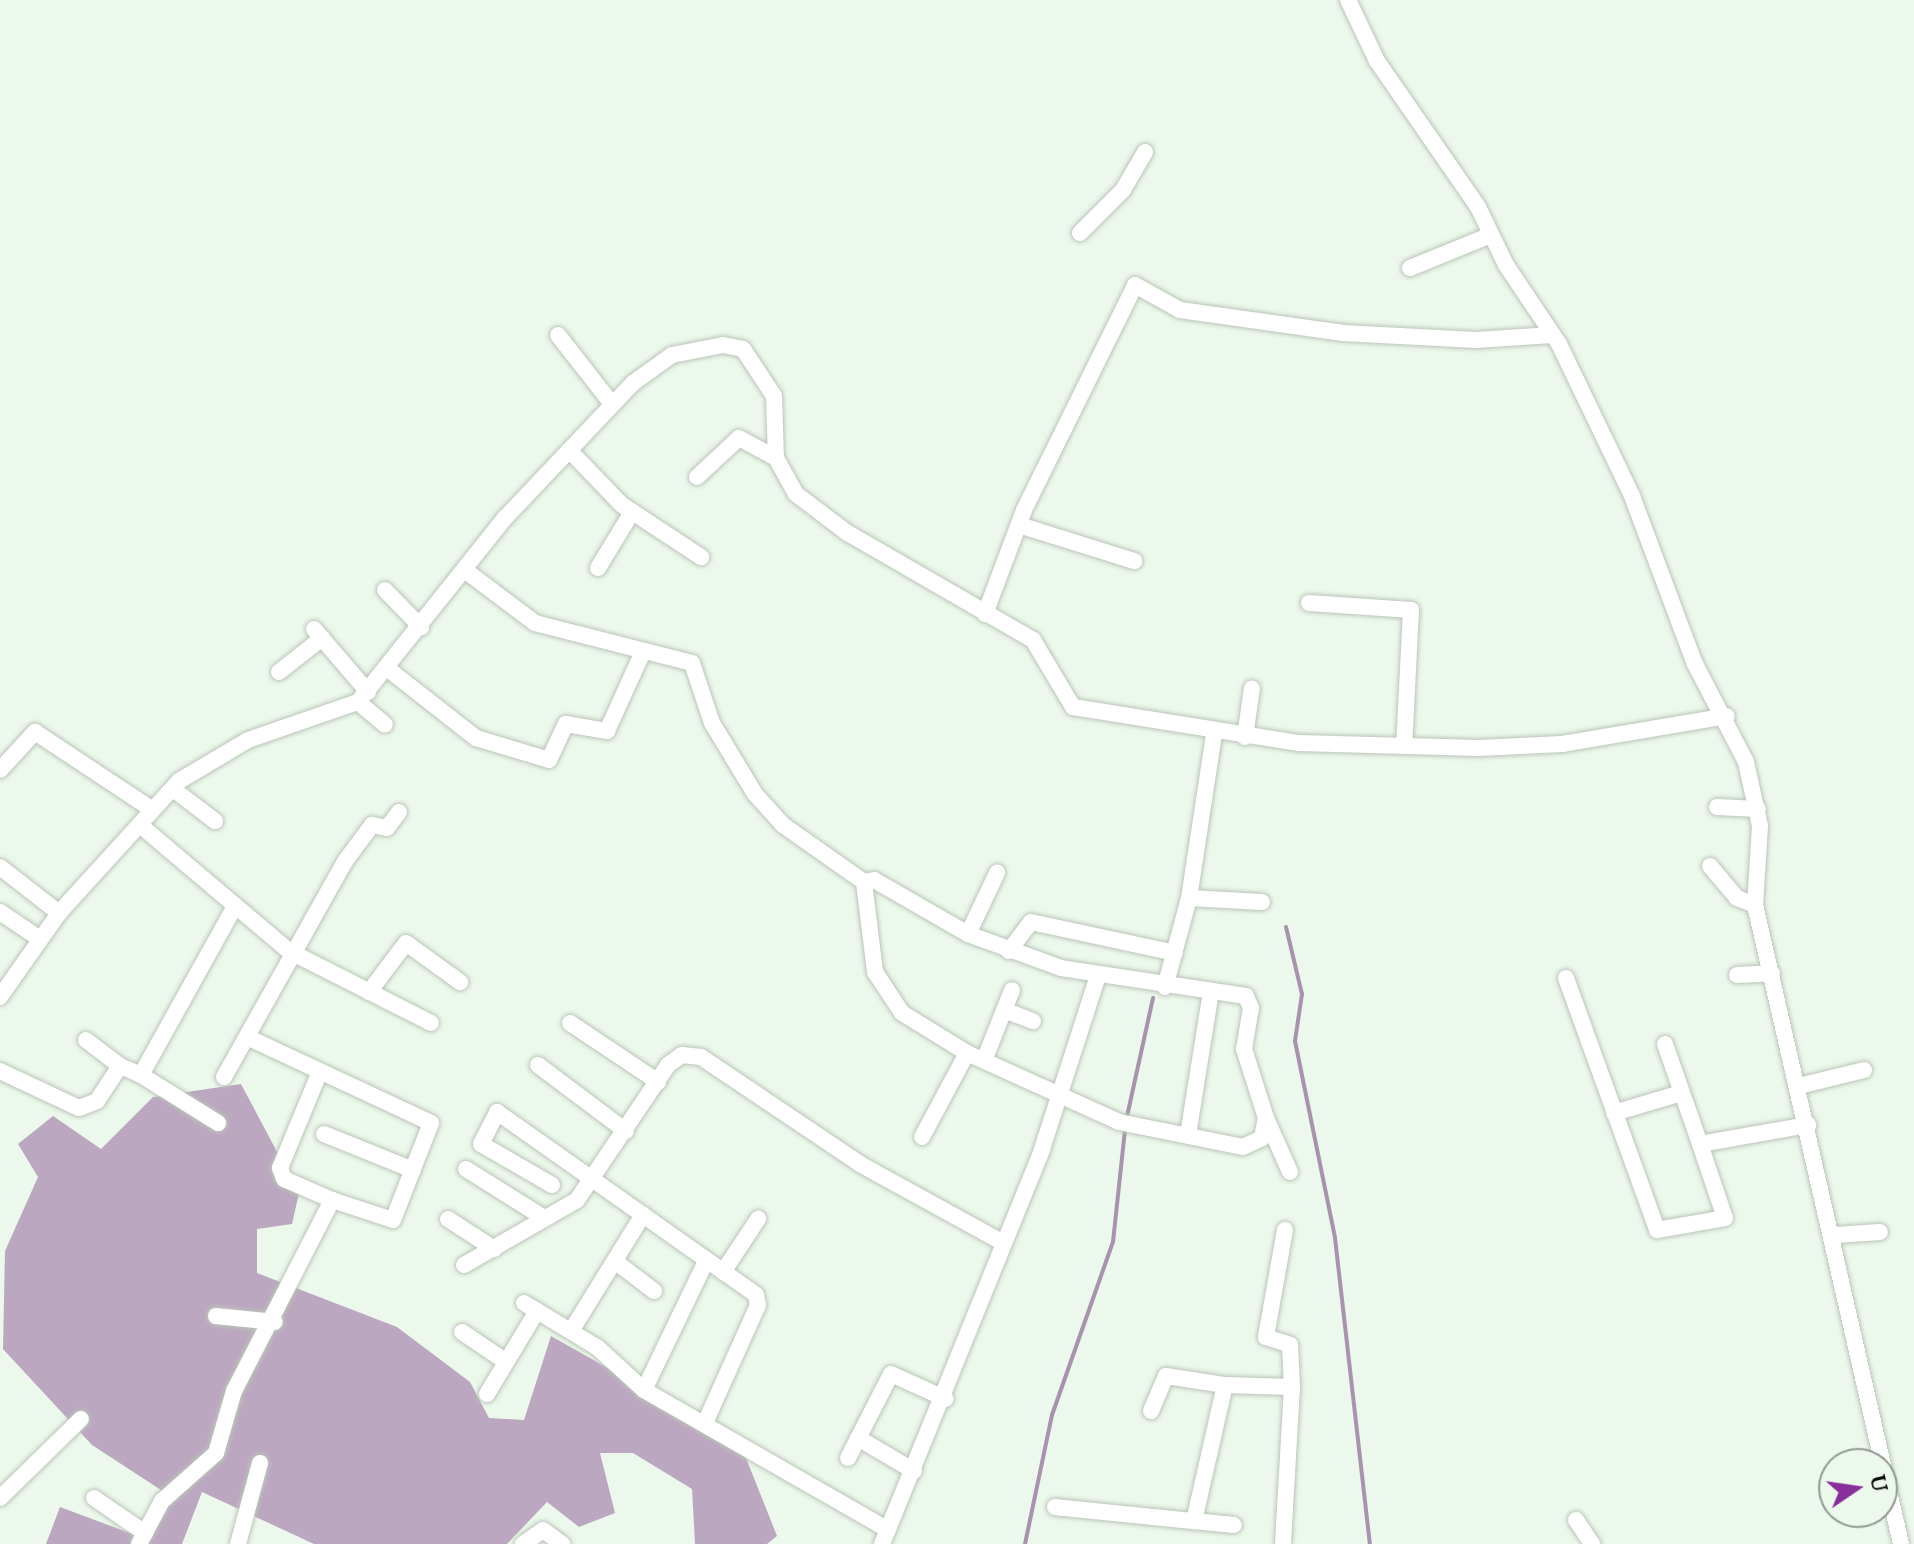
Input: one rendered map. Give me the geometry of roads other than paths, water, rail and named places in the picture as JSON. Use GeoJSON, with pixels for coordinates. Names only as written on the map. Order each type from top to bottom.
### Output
{"type":"FeatureCollection","features":[{"type":"Feature","properties":{"kind":"street"},"geometry":{"type":"LineString","coordinates":[[1348,0],[1377,61],[1491,235],[1552,335],[1632,496],[1694,662],[1727,716],[1758,809],[1755,905],[1835,1235],[1901,1544]]}},
{"type":"Feature","properties":{"kind":"street"},"geometry":{"type":"LineString","coordinates":[[1080,233],[1123,190],[1145,152]]}},
{"type":"Feature","properties":{"kind":"street"},"geometry":{"type":"LineString","coordinates":[[1410,268],[1491,235]]}},
{"type":"Feature","properties":{"kind":"street"},"geometry":{"type":"LineString","coordinates":[[985,614],[1019,525],[1135,285],[1180,310],[1324,330],[1450,340],[1552,335]]}},
{"type":"Feature","properties":{"kind":"street"},"geometry":{"type":"LineString","coordinates":[[558,335],[612,404]]}},
{"type":"Feature","properties":{"kind":"street"},"geometry":{"type":"LineString","coordinates":[[0,997],[59,913],[173,789],[248,740],[363,697],[466,571],[612,404],[672,355],[737,344],[777,404],[776,458],[789,487],[816,512],[1033,640],[1070,706],[1214,734],[1404,746],[1562,744],[1727,716]]}},
{"type":"Feature","properties":{"kind":"street"},"geometry":{"type":"LineString","coordinates":[[697,477],[739,438],[776,458]]}},
{"type":"Feature","properties":{"kind":"street"},"geometry":{"type":"LineString","coordinates":[[569,450],[632,512],[701,557]]}},
{"type":"Feature","properties":{"kind":"street"},"geometry":{"type":"LineString","coordinates":[[598,568],[632,512]]}},
{"type":"Feature","properties":{"kind":"street"},"geometry":{"type":"LineString","coordinates":[[1019,525],[1134,561]]}},
{"type":"Feature","properties":{"kind":"street"},"geometry":{"type":"LineString","coordinates":[[466,571],[526,620],[641,656],[692,663],[712,723],[755,794],[783,825],[864,882],[880,988],[890,1004],[967,1053],[985,1058],[1061,1097],[1119,1122],[1251,1146],[1266,1118]]}},
{"type":"Feature","properties":{"kind":"street"},"geometry":{"type":"LineString","coordinates":[[385,590],[421,627]]}},
{"type":"Feature","properties":{"kind":"street"},"geometry":{"type":"LineString","coordinates":[[1309,603],[1411,610],[1404,746]]}},
{"type":"Feature","properties":{"kind":"street"},"geometry":{"type":"LineString","coordinates":[[279,672],[318,634],[385,725]]}},
{"type":"Feature","properties":{"kind":"street"},"geometry":{"type":"LineString","coordinates":[[388,669],[476,738],[549,760],[566,724],[607,731],[641,656]]}},
{"type":"Feature","properties":{"kind":"street"},"geometry":{"type":"LineString","coordinates":[[1245,737],[1252,688]]}},
{"type":"Feature","properties":{"kind":"street"},"geometry":{"type":"LineString","coordinates":[[0,770],[35,732],[153,810]]}},
{"type":"Feature","properties":{"kind":"street"},"geometry":{"type":"LineString","coordinates":[[1165,987],[1189,898],[1214,734]]}},
{"type":"Feature","properties":{"kind":"street"},"geometry":{"type":"LineString","coordinates":[[173,789],[215,821]]}},
{"type":"Feature","properties":{"kind":"street"},"geometry":{"type":"LineString","coordinates":[[1717,807],[1758,809]]}},
{"type":"Feature","properties":{"kind":"street"},"geometry":{"type":"LineString","coordinates":[[224,1077],[249,1038],[289,951],[357,843],[374,824],[387,828],[399,812]]}},
{"type":"Feature","properties":{"kind":"street"},"geometry":{"type":"LineString","coordinates":[[140,825],[205,874],[234,908],[289,951],[431,1023]]}},
{"type":"Feature","properties":{"kind":"street"},"geometry":{"type":"LineString","coordinates":[[1710,866],[1729,891],[1755,905]]}},
{"type":"Feature","properties":{"kind":"street"},"geometry":{"type":"LineString","coordinates":[[0,867],[59,913]]}},
{"type":"Feature","properties":{"kind":"street"},"geometry":{"type":"LineString","coordinates":[[968,934],[997,873]]}},
{"type":"Feature","properties":{"kind":"street"},"geometry":{"type":"LineString","coordinates":[[864,882],[874,880],[968,934],[1009,951],[1098,976],[1250,1000],[1244,1049],[1266,1118],[1290,1172]]}},
{"type":"Feature","properties":{"kind":"street"},"geometry":{"type":"LineString","coordinates":[[1189,898],[1262,902]]}},
{"type":"Feature","properties":{"kind":"street"},"geometry":{"type":"LineString","coordinates":[[141,1075],[234,908]]}},
{"type":"Feature","properties":{"kind":"street"},"geometry":{"type":"LineString","coordinates":[[0,912],[40,939]]}},
{"type":"Feature","properties":{"kind":"street"},"geometry":{"type":"LineString","coordinates":[[1009,951],[1031,922],[1175,953]]}},
{"type":"Feature","properties":{"kind":"street"},"geometry":{"type":"LineString","coordinates":[[369,992],[406,943],[460,982]]}},
{"type":"Feature","properties":{"kind":"street"},"geometry":{"type":"LineString","coordinates":[[1737,975],[1772,973]]}},
{"type":"Feature","properties":{"kind":"street"},"geometry":{"type":"LineString","coordinates":[[487,1394],[531,1307],[571,1331],[644,1390],[705,1423],[885,1537],[946,1399],[1000,1241],[1061,1097],[1098,976]]}},
{"type":"Feature","properties":{"kind":"street"},"geometry":{"type":"LineString","coordinates":[[1566,978],[1657,1230],[1725,1218],[1665,1044]]}},
{"type":"Feature","properties":{"kind":"street"},"geometry":{"type":"LineString","coordinates":[[985,1058],[1012,990]]}},
{"type":"Feature","properties":{"kind":"street"},"geometry":{"type":"LineString","coordinates":[[1188,1135],[1211,992]]}},
{"type":"Feature","properties":{"kind":"street"},"geometry":{"type":"LineString","coordinates":[[1004,1010],[1033,1021]]}},
{"type":"Feature","properties":{"kind":"street"},"geometry":{"type":"LineString","coordinates":[[570,1023],[658,1082]]}},
{"type":"Feature","properties":{"kind":"street"},"geometry":{"type":"LineString","coordinates":[[249,1038],[319,1074],[429,1120],[413,1170],[390,1221],[284,1179],[280,1168],[319,1074]]}},
{"type":"Feature","properties":{"kind":"street"},"geometry":{"type":"LineString","coordinates":[[86,1040],[120,1066],[141,1075],[218,1123]]}},
{"type":"Feature","properties":{"kind":"street"},"geometry":{"type":"LineString","coordinates":[[922,1137],[967,1053]]}},
{"type":"Feature","properties":{"kind":"street"},"geometry":{"type":"LineString","coordinates":[[464,1265],[544,1218],[595,1179],[674,1059],[701,1057],[903,1190],[1000,1241]]}},
{"type":"Feature","properties":{"kind":"street"},"geometry":{"type":"LineString","coordinates":[[538,1065],[626,1131]]}},
{"type":"Feature","properties":{"kind":"street"},"geometry":{"type":"LineString","coordinates":[[0,1071],[79,1108],[97,1101],[120,1066]]}},
{"type":"Feature","properties":{"kind":"street"},"geometry":{"type":"LineString","coordinates":[[1799,1086],[1864,1070]]}},
{"type":"Feature","properties":{"kind":"street"},"geometry":{"type":"LineString","coordinates":[[1614,1113],[1681,1093]]}},
{"type":"Feature","properties":{"kind":"street"},"geometry":{"type":"LineString","coordinates":[[552,1185],[481,1144],[497,1112],[756,1295],[758,1305],[705,1423]]}},
{"type":"Feature","properties":{"kind":"street"},"geometry":{"type":"LineString","coordinates":[[1700,1144],[1808,1125]]}},
{"type":"Feature","properties":{"kind":"street"},"geometry":{"type":"LineString","coordinates":[[324,1134],[413,1170]]}},
{"type":"Feature","properties":{"kind":"street"},"geometry":{"type":"LineString","coordinates":[[466,1169],[544,1218]]}},
{"type":"Feature","properties":{"kind":"street"},"geometry":{"type":"LineString","coordinates":[[94,1498],[142,1538],[162,1501],[216,1453],[234,1391],[275,1322],[332,1200]]}},
{"type":"Feature","properties":{"kind":"street"},"geometry":{"type":"LineString","coordinates":[[571,1331],[643,1215]]}},
{"type":"Feature","properties":{"kind":"street"},"geometry":{"type":"LineString","coordinates":[[448,1219],[494,1249]]}},
{"type":"Feature","properties":{"kind":"street"},"geometry":{"type":"LineString","coordinates":[[723,1272],[758,1219]]}},
{"type":"Feature","properties":{"kind":"street"},"geometry":{"type":"LineString","coordinates":[[1283,1544],[1292,1387],[1290,1345],[1266,1337],[1285,1230]]}},
{"type":"Feature","properties":{"kind":"street"},"geometry":{"type":"LineString","coordinates":[[1835,1235],[1880,1232]]}},
{"type":"Feature","properties":{"kind":"street"},"geometry":{"type":"LineString","coordinates":[[644,1390],[706,1261]]}},
{"type":"Feature","properties":{"kind":"street"},"geometry":{"type":"LineString","coordinates":[[616,1262],[654,1291]]}},
{"type":"Feature","properties":{"kind":"street"},"geometry":{"type":"LineString","coordinates":[[216,1316],[275,1322]]}},
{"type":"Feature","properties":{"kind":"street"},"geometry":{"type":"LineString","coordinates":[[462,1332],[505,1361]]}},
{"type":"Feature","properties":{"kind":"street"},"geometry":{"type":"LineString","coordinates":[[848,1458],[895,1373],[946,1399]]}},
{"type":"Feature","properties":{"kind":"street"},"geometry":{"type":"LineString","coordinates":[[1151,1411],[1166,1376],[1225,1385],[1292,1387]]}},
{"type":"Feature","properties":{"kind":"street"},"geometry":{"type":"LineString","coordinates":[[1194,1521],[1225,1385]]}},
{"type":"Feature","properties":{"kind":"street"},"geometry":{"type":"LineString","coordinates":[[0,1498],[81,1419]]}},
{"type":"Feature","properties":{"kind":"street"},"geometry":{"type":"LineString","coordinates":[[858,1438],[914,1471]]}},
{"type":"Feature","properties":{"kind":"street"},"geometry":{"type":"LineString","coordinates":[[238,1544],[260,1463]]}},
{"type":"Feature","properties":{"kind":"street"},"geometry":{"type":"LineString","coordinates":[[1055,1507],[1234,1525]]}},
{"type":"Feature","properties":{"kind":"street"},"geometry":{"type":"LineString","coordinates":[[1576,1520],[1592,1544]]}},
{"type":"Feature","properties":{"kind":"street"},"geometry":{"type":"LineString","coordinates":[[523,1544],[543,1530],[562,1544]]}},
{"type":"Feature","properties":{"kind":"waterway"},"geometry":{"type":"LineString","coordinates":[[1286,927],[1302,994],[1295,1041],[1335,1238],[1370,1544]]}},
{"type":"Feature","properties":{"kind":"waterway"},"geometry":{"type":"LineString","coordinates":[[1126,1121],[1153,998]]}},
{"type":"Feature","properties":{"kind":"waterway"},"geometry":{"type":"LineString","coordinates":[[1025,1544],[1052,1415],[1113,1242],[1125,1129]]}}]}
